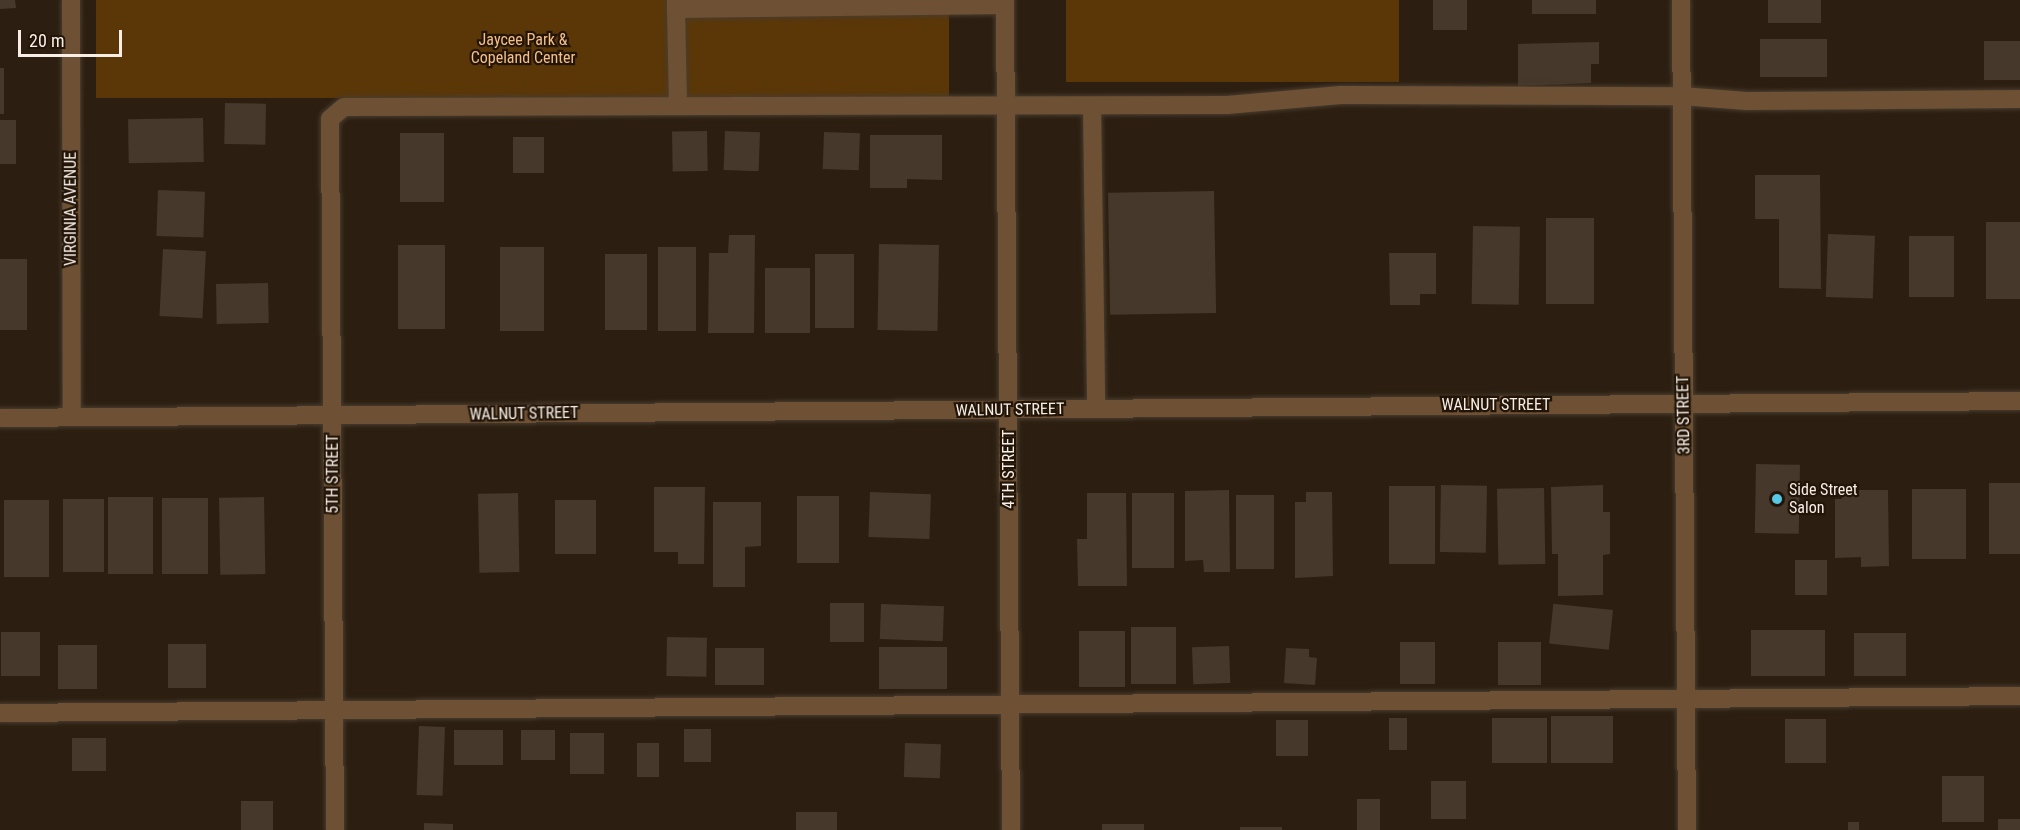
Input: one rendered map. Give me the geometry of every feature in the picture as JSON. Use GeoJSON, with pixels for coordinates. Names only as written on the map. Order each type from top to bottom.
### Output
{"type":"FeatureCollection","features":[{"type":"Feature","properties":{"kind":"street","name":"VIRGINIA AVENUE"},"geometry":{"type":"LineString","coordinates":[[71,0],[72,417]]}},
{"type":"Feature","properties":{"kind":"street","name":"3RD STREET"},"geometry":{"type":"LineString","coordinates":[[1681,0],[1687,830]]}},
{"type":"Feature","properties":{"kind":"street"},"geometry":{"type":"LineString","coordinates":[[1005,2],[676,4],[678,106],[1227,105],[1341,94],[1681,96],[1747,101],[2020,99]]}},
{"type":"Feature","properties":{"kind":"street","name":"4TH STREET"},"geometry":{"type":"LineString","coordinates":[[1005,2],[1011,830]]}},
{"type":"Feature","properties":{"kind":"street","name":"5TH STREET"},"geometry":{"type":"LineString","coordinates":[[335,830],[330,119],[344,107],[678,106]]}},
{"type":"Feature","properties":{"kind":"street"},"geometry":{"type":"LineString","coordinates":[[1092,106],[1096,409]]}},
{"type":"Feature","properties":{"kind":"street","name":"WALNUT STREET"},"geometry":{"type":"LineString","coordinates":[[0,418],[2020,401]]}},
{"type":"Feature","properties":{"kind":"street"},"geometry":{"type":"LineString","coordinates":[[0,713],[2020,696]]}},
{"type":"Feature","properties":{"kind":"green space","name":"Jaycee Park & Copeland Center"},"geometry":{"type":"Polygon","coordinates":[[[96,0],[949,0],[949,98],[96,98],[96,0]]]}},
{"type":"Feature","properties":{"kind":"green space"},"geometry":{"type":"Polygon","coordinates":[[[1066,0],[1399,0],[1399,82],[1066,82],[1066,0]]]}},
{"type":"Feature","properties":{"kind":"building"},"geometry":{"type":"Polygon","coordinates":[[[0,0],[15,0],[16,8],[0,9],[0,0]]]}},
{"type":"Feature","properties":{"kind":"building"},"geometry":{"type":"Polygon","coordinates":[[[1433,0],[1467,0],[1467,30],[1433,30],[1433,0]]]}},
{"type":"Feature","properties":{"kind":"building"},"geometry":{"type":"Polygon","coordinates":[[[1532,0],[1596,0],[1596,14],[1532,14],[1532,0]]]}},
{"type":"Feature","properties":{"kind":"building"},"geometry":{"type":"Polygon","coordinates":[[[1768,0],[1821,0],[1821,23],[1768,23],[1768,0]]]}},
{"type":"Feature","properties":{"kind":"building"},"geometry":{"type":"Polygon","coordinates":[[[1760,39],[1827,39],[1827,77],[1760,77],[1760,39]]]}},
{"type":"Feature","properties":{"kind":"building"},"geometry":{"type":"Polygon","coordinates":[[[1984,41],[2020,41],[2020,80],[1984,80],[1984,41]]]}},
{"type":"Feature","properties":{"kind":"building"},"geometry":{"type":"Polygon","coordinates":[[[1599,42],[1599,64],[1591,64],[1591,83],[1518,86],[1518,44],[1599,42]]]}},
{"type":"Feature","properties":{"kind":"building"},"geometry":{"type":"Polygon","coordinates":[[[0,68],[4,68],[4,114],[0,114],[0,68]]]}},
{"type":"Feature","properties":{"kind":"building"},"geometry":{"type":"Polygon","coordinates":[[[225,103],[266,104],[265,145],[224,144],[225,103]]]}},
{"type":"Feature","properties":{"kind":"building"},"geometry":{"type":"Polygon","coordinates":[[[203,118],[204,162],[129,163],[128,119],[203,118]]]}},
{"type":"Feature","properties":{"kind":"building"},"geometry":{"type":"Polygon","coordinates":[[[0,120],[16,120],[16,164],[0,164],[0,120]]]}},
{"type":"Feature","properties":{"kind":"building"},"geometry":{"type":"Polygon","coordinates":[[[707,131],[708,171],[673,172],[672,132],[707,131]]]}},
{"type":"Feature","properties":{"kind":"building"},"geometry":{"type":"Polygon","coordinates":[[[725,131],[760,132],[759,171],[724,170],[725,131]]]}},
{"type":"Feature","properties":{"kind":"building"},"geometry":{"type":"Polygon","coordinates":[[[824,132],[860,133],[859,170],[823,169],[824,132]]]}},
{"type":"Feature","properties":{"kind":"building"},"geometry":{"type":"Polygon","coordinates":[[[400,133],[444,133],[444,202],[400,202],[400,133]]]}},
{"type":"Feature","properties":{"kind":"building"},"geometry":{"type":"Polygon","coordinates":[[[870,135],[942,135],[942,180],[907,179],[907,188],[870,188],[870,135]]]}},
{"type":"Feature","properties":{"kind":"building"},"geometry":{"type":"Polygon","coordinates":[[[513,137],[544,137],[544,173],[513,173],[513,137]]]}},
{"type":"Feature","properties":{"kind":"building"},"geometry":{"type":"Polygon","coordinates":[[[1755,175],[1820,175],[1821,289],[1779,288],[1779,219],[1755,219],[1755,175]]]}},
{"type":"Feature","properties":{"kind":"building"},"geometry":{"type":"Polygon","coordinates":[[[158,190],[205,192],[203,238],[156,236],[158,190]]]}},
{"type":"Feature","properties":{"kind":"building"},"geometry":{"type":"Polygon","coordinates":[[[1214,191],[1216,313],[1110,315],[1108,193],[1214,191]]]}},
{"type":"Feature","properties":{"kind":"building"},"geometry":{"type":"Polygon","coordinates":[[[1546,218],[1594,218],[1594,304],[1546,304],[1546,218]]]}},
{"type":"Feature","properties":{"kind":"building"},"geometry":{"type":"Polygon","coordinates":[[[1986,222],[2020,222],[2020,299],[1986,299],[1986,222]]]}},
{"type":"Feature","properties":{"kind":"building"},"geometry":{"type":"Polygon","coordinates":[[[1473,226],[1520,227],[1519,305],[1472,304],[1473,226]]]}},
{"type":"Feature","properties":{"kind":"building"},"geometry":{"type":"Polygon","coordinates":[[[1828,234],[1875,236],[1873,299],[1826,297],[1828,234]]]}},
{"type":"Feature","properties":{"kind":"building"},"geometry":{"type":"Polygon","coordinates":[[[729,235],[755,235],[754,333],[708,333],[709,253],[728,253],[729,235]]]}},
{"type":"Feature","properties":{"kind":"building"},"geometry":{"type":"Polygon","coordinates":[[[1909,236],[1954,236],[1954,297],[1909,297],[1909,236]]]}},
{"type":"Feature","properties":{"kind":"building"},"geometry":{"type":"Polygon","coordinates":[[[879,244],[939,245],[937,331],[877,330],[879,244]]]}},
{"type":"Feature","properties":{"kind":"building"},"geometry":{"type":"Polygon","coordinates":[[[398,245],[445,245],[445,329],[398,329],[398,245]]]}},
{"type":"Feature","properties":{"kind":"building"},"geometry":{"type":"Polygon","coordinates":[[[500,247],[544,247],[544,331],[500,331],[500,247]]]}},
{"type":"Feature","properties":{"kind":"building"},"geometry":{"type":"Polygon","coordinates":[[[658,247],[696,247],[696,331],[658,331],[658,247]]]}},
{"type":"Feature","properties":{"kind":"building"},"geometry":{"type":"Polygon","coordinates":[[[163,249],[206,251],[202,318],[159,316],[163,249]]]}},
{"type":"Feature","properties":{"kind":"building"},"geometry":{"type":"Polygon","coordinates":[[[1389,253],[1436,253],[1436,294],[1420,294],[1420,305],[1390,305],[1389,253]]]}},
{"type":"Feature","properties":{"kind":"building"},"geometry":{"type":"Polygon","coordinates":[[[605,254],[647,254],[647,330],[605,330],[605,254]]]}},
{"type":"Feature","properties":{"kind":"building"},"geometry":{"type":"Polygon","coordinates":[[[815,254],[854,254],[854,328],[815,328],[815,254]]]}},
{"type":"Feature","properties":{"kind":"building"},"geometry":{"type":"Polygon","coordinates":[[[0,259],[27,259],[27,330],[0,330],[0,259]]]}},
{"type":"Feature","properties":{"kind":"building"},"geometry":{"type":"Polygon","coordinates":[[[765,268],[810,268],[810,333],[765,333],[765,268]]]}},
{"type":"Feature","properties":{"kind":"building"},"geometry":{"type":"Polygon","coordinates":[[[268,283],[269,323],[217,324],[216,284],[268,283]]]}},
{"type":"Feature","properties":{"kind":"building","name":"Side Street Salon"},"geometry":{"type":"Polygon","coordinates":[[[1756,464],[1800,465],[1799,534],[1755,533],[1756,464]]]}},
{"type":"Feature","properties":{"kind":"building"},"geometry":{"type":"Polygon","coordinates":[[[1989,483],[2020,483],[2020,554],[1989,554],[1989,483]]]}},
{"type":"Feature","properties":{"kind":"building"},"geometry":{"type":"Polygon","coordinates":[[[1441,485],[1487,486],[1486,553],[1440,552],[1441,485]]]}},
{"type":"Feature","properties":{"kind":"building"},"geometry":{"type":"Polygon","coordinates":[[[1603,485],[1603,512],[1610,512],[1610,554],[1603,555],[1603,595],[1558,596],[1558,554],[1552,554],[1551,487],[1603,485]]]}},
{"type":"Feature","properties":{"kind":"building"},"geometry":{"type":"Polygon","coordinates":[[[1389,486],[1435,486],[1435,564],[1389,564],[1389,486]]]}},
{"type":"Feature","properties":{"kind":"building"},"geometry":{"type":"Polygon","coordinates":[[[654,487],[705,487],[704,564],[678,564],[678,552],[654,552],[654,487]]]}},
{"type":"Feature","properties":{"kind":"building"},"geometry":{"type":"Polygon","coordinates":[[[1544,488],[1545,564],[1498,565],[1497,489],[1544,488]]]}},
{"type":"Feature","properties":{"kind":"building"},"geometry":{"type":"Polygon","coordinates":[[[1912,489],[1966,489],[1966,559],[1912,559],[1912,489]]]}},
{"type":"Feature","properties":{"kind":"building"},"geometry":{"type":"Polygon","coordinates":[[[1229,490],[1230,572],[1204,572],[1203,560],[1185,561],[1185,491],[1229,490]]]}},
{"type":"Feature","properties":{"kind":"building"},"geometry":{"type":"Polygon","coordinates":[[[1842,490],[1888,490],[1889,566],[1861,567],[1861,557],[1835,558],[1835,499],[1842,499],[1842,490]]]}},
{"type":"Feature","properties":{"kind":"building"},"geometry":{"type":"Polygon","coordinates":[[[870,492],[931,494],[929,539],[868,537],[870,492]]]}},
{"type":"Feature","properties":{"kind":"building"},"geometry":{"type":"Polygon","coordinates":[[[1306,492],[1332,492],[1333,576],[1295,578],[1295,502],[1306,502],[1306,492]]]}},
{"type":"Feature","properties":{"kind":"building"},"geometry":{"type":"Polygon","coordinates":[[[518,493],[519,572],[479,573],[478,494],[518,493]]]}},
{"type":"Feature","properties":{"kind":"building"},"geometry":{"type":"Polygon","coordinates":[[[1087,493],[1126,493],[1127,586],[1078,586],[1077,539],[1087,539],[1087,493]]]}},
{"type":"Feature","properties":{"kind":"building"},"geometry":{"type":"Polygon","coordinates":[[[1132,493],[1174,493],[1174,568],[1132,568],[1132,493]]]}},
{"type":"Feature","properties":{"kind":"building"},"geometry":{"type":"Polygon","coordinates":[[[1236,495],[1274,495],[1274,569],[1236,569],[1236,495]]]}},
{"type":"Feature","properties":{"kind":"building"},"geometry":{"type":"Polygon","coordinates":[[[797,496],[839,496],[839,563],[797,563],[797,496]]]}},
{"type":"Feature","properties":{"kind":"building"},"geometry":{"type":"Polygon","coordinates":[[[108,497],[153,497],[153,574],[108,574],[108,497]]]}},
{"type":"Feature","properties":{"kind":"building"},"geometry":{"type":"Polygon","coordinates":[[[264,497],[265,574],[220,575],[219,498],[264,497]]]}},
{"type":"Feature","properties":{"kind":"building"},"geometry":{"type":"Polygon","coordinates":[[[162,498],[208,498],[208,574],[162,574],[162,498]]]}},
{"type":"Feature","properties":{"kind":"building"},"geometry":{"type":"Polygon","coordinates":[[[63,499],[104,499],[104,572],[63,572],[63,499]]]}},
{"type":"Feature","properties":{"kind":"building"},"geometry":{"type":"Polygon","coordinates":[[[4,500],[49,500],[49,577],[4,577],[4,500]]]}},
{"type":"Feature","properties":{"kind":"building"},"geometry":{"type":"Polygon","coordinates":[[[555,500],[596,500],[596,554],[555,554],[555,500]]]}},
{"type":"Feature","properties":{"kind":"building"},"geometry":{"type":"Polygon","coordinates":[[[713,502],[761,502],[761,546],[745,547],[745,587],[713,587],[713,502]]]}},
{"type":"Feature","properties":{"kind":"building"},"geometry":{"type":"Polygon","coordinates":[[[1795,560],[1827,560],[1827,595],[1795,595],[1795,560]]]}},
{"type":"Feature","properties":{"kind":"building"},"geometry":{"type":"Polygon","coordinates":[[[830,603],[864,603],[864,642],[830,642],[830,603]]]}},
{"type":"Feature","properties":{"kind":"building"},"geometry":{"type":"Polygon","coordinates":[[[881,604],[944,606],[943,641],[880,639],[881,604]]]}},
{"type":"Feature","properties":{"kind":"building"},"geometry":{"type":"Polygon","coordinates":[[[1553,604],[1613,610],[1609,650],[1549,644],[1553,604]]]}},
{"type":"Feature","properties":{"kind":"building"},"geometry":{"type":"Polygon","coordinates":[[[1131,627],[1176,627],[1176,684],[1131,684],[1131,627]]]}},
{"type":"Feature","properties":{"kind":"building"},"geometry":{"type":"Polygon","coordinates":[[[1751,630],[1825,630],[1825,676],[1751,676],[1751,630]]]}},
{"type":"Feature","properties":{"kind":"building"},"geometry":{"type":"Polygon","coordinates":[[[1079,631],[1125,631],[1125,687],[1079,687],[1079,631]]]}},
{"type":"Feature","properties":{"kind":"building"},"geometry":{"type":"Polygon","coordinates":[[[1,632],[40,632],[40,676],[1,676],[1,632]]]}},
{"type":"Feature","properties":{"kind":"building"},"geometry":{"type":"Polygon","coordinates":[[[1854,633],[1906,633],[1906,676],[1854,676],[1854,633]]]}},
{"type":"Feature","properties":{"kind":"building"},"geometry":{"type":"Polygon","coordinates":[[[667,637],[707,638],[706,677],[666,676],[667,637]]]}},
{"type":"Feature","properties":{"kind":"building"},"geometry":{"type":"Polygon","coordinates":[[[1400,642],[1435,642],[1435,684],[1400,684],[1400,642]]]}},
{"type":"Feature","properties":{"kind":"building"},"geometry":{"type":"Polygon","coordinates":[[[1498,642],[1541,642],[1541,685],[1498,685],[1498,642]]]}},
{"type":"Feature","properties":{"kind":"building"},"geometry":{"type":"Polygon","coordinates":[[[168,644],[206,644],[206,688],[168,688],[168,644]]]}},
{"type":"Feature","properties":{"kind":"building"},"geometry":{"type":"Polygon","coordinates":[[[58,645],[97,645],[97,689],[58,689],[58,645]]]}},
{"type":"Feature","properties":{"kind":"building"},"geometry":{"type":"Polygon","coordinates":[[[1229,646],[1230,683],[1193,684],[1192,647],[1229,646]]]}},
{"type":"Feature","properties":{"kind":"building"},"geometry":{"type":"Polygon","coordinates":[[[879,647],[947,647],[947,689],[879,689],[879,647]]]}},
{"type":"Feature","properties":{"kind":"building"},"geometry":{"type":"Polygon","coordinates":[[[715,648],[764,648],[764,685],[715,685],[715,648]]]}},
{"type":"Feature","properties":{"kind":"building"},"geometry":{"type":"Polygon","coordinates":[[[1286,648],[1309,649],[1309,657],[1317,658],[1315,685],[1284,683],[1286,648]]]}},
{"type":"Feature","properties":{"kind":"building"},"geometry":{"type":"Polygon","coordinates":[[[1551,716],[1613,716],[1613,763],[1551,763],[1551,716]]]}},
{"type":"Feature","properties":{"kind":"building"},"geometry":{"type":"Polygon","coordinates":[[[1389,718],[1407,718],[1407,750],[1389,750],[1389,718]]]}},
{"type":"Feature","properties":{"kind":"building"},"geometry":{"type":"Polygon","coordinates":[[[1492,718],[1547,718],[1547,763],[1492,763],[1492,718]]]}},
{"type":"Feature","properties":{"kind":"building"},"geometry":{"type":"Polygon","coordinates":[[[1785,719],[1826,719],[1826,763],[1785,763],[1785,719]]]}},
{"type":"Feature","properties":{"kind":"building"},"geometry":{"type":"Polygon","coordinates":[[[1276,720],[1308,720],[1308,756],[1276,756],[1276,720]]]}},
{"type":"Feature","properties":{"kind":"building"},"geometry":{"type":"Polygon","coordinates":[[[419,726],[445,727],[443,796],[417,795],[419,726]]]}},
{"type":"Feature","properties":{"kind":"building"},"geometry":{"type":"Polygon","coordinates":[[[684,729],[711,729],[711,762],[684,762],[684,729]]]}},
{"type":"Feature","properties":{"kind":"building"},"geometry":{"type":"Polygon","coordinates":[[[454,730],[503,730],[503,765],[454,765],[454,730]]]}},
{"type":"Feature","properties":{"kind":"building"},"geometry":{"type":"Polygon","coordinates":[[[521,730],[555,730],[555,760],[521,760],[521,730]]]}},
{"type":"Feature","properties":{"kind":"building"},"geometry":{"type":"Polygon","coordinates":[[[570,733],[604,733],[604,774],[570,774],[570,733]]]}},
{"type":"Feature","properties":{"kind":"building"},"geometry":{"type":"Polygon","coordinates":[[[72,738],[106,738],[106,771],[72,771],[72,738]]]}},
{"type":"Feature","properties":{"kind":"building"},"geometry":{"type":"Polygon","coordinates":[[[637,743],[659,743],[659,777],[637,777],[637,743]]]}},
{"type":"Feature","properties":{"kind":"building"},"geometry":{"type":"Polygon","coordinates":[[[905,743],[941,744],[940,778],[904,777],[905,743]]]}},
{"type":"Feature","properties":{"kind":"building"},"geometry":{"type":"Polygon","coordinates":[[[1942,776],[1984,776],[1984,822],[1942,822],[1942,776]]]}},
{"type":"Feature","properties":{"kind":"building"},"geometry":{"type":"Polygon","coordinates":[[[1431,781],[1466,781],[1466,819],[1431,819],[1431,781]]]}},
{"type":"Feature","properties":{"kind":"building"},"geometry":{"type":"Polygon","coordinates":[[[1357,799],[1380,799],[1380,830],[1357,830],[1357,799]]]}},
{"type":"Feature","properties":{"kind":"building"},"geometry":{"type":"Polygon","coordinates":[[[241,801],[273,801],[273,830],[241,830],[241,801]]]}},
{"type":"Feature","properties":{"kind":"building"},"geometry":{"type":"Polygon","coordinates":[[[796,812],[837,812],[837,830],[796,830],[796,812]]]}},
{"type":"Feature","properties":{"kind":"building"},"geometry":{"type":"Polygon","coordinates":[[[1998,819],[2020,819],[2020,830],[1998,830],[1998,819]]]}},
{"type":"Feature","properties":{"kind":"building"},"geometry":{"type":"Polygon","coordinates":[[[1848,822],[1859,822],[1859,830],[1848,830],[1848,822]]]}},
{"type":"Feature","properties":{"kind":"building"},"geometry":{"type":"Polygon","coordinates":[[[424,823],[453,824],[453,830],[424,830],[424,823]]]}},
{"type":"Feature","properties":{"kind":"building"},"geometry":{"type":"Polygon","coordinates":[[[1102,824],[1144,824],[1144,830],[1102,830],[1102,824]]]}},
{"type":"Feature","properties":{"kind":"building"},"geometry":{"type":"Polygon","coordinates":[[[1240,827],[1282,827],[1282,830],[1240,830],[1240,827]]]}},
{"type":"Feature","properties":{"kind":"place","name":"Side Street Salon"},"geometry":{"type":"Point","coordinates":[1777,499]}}]}
